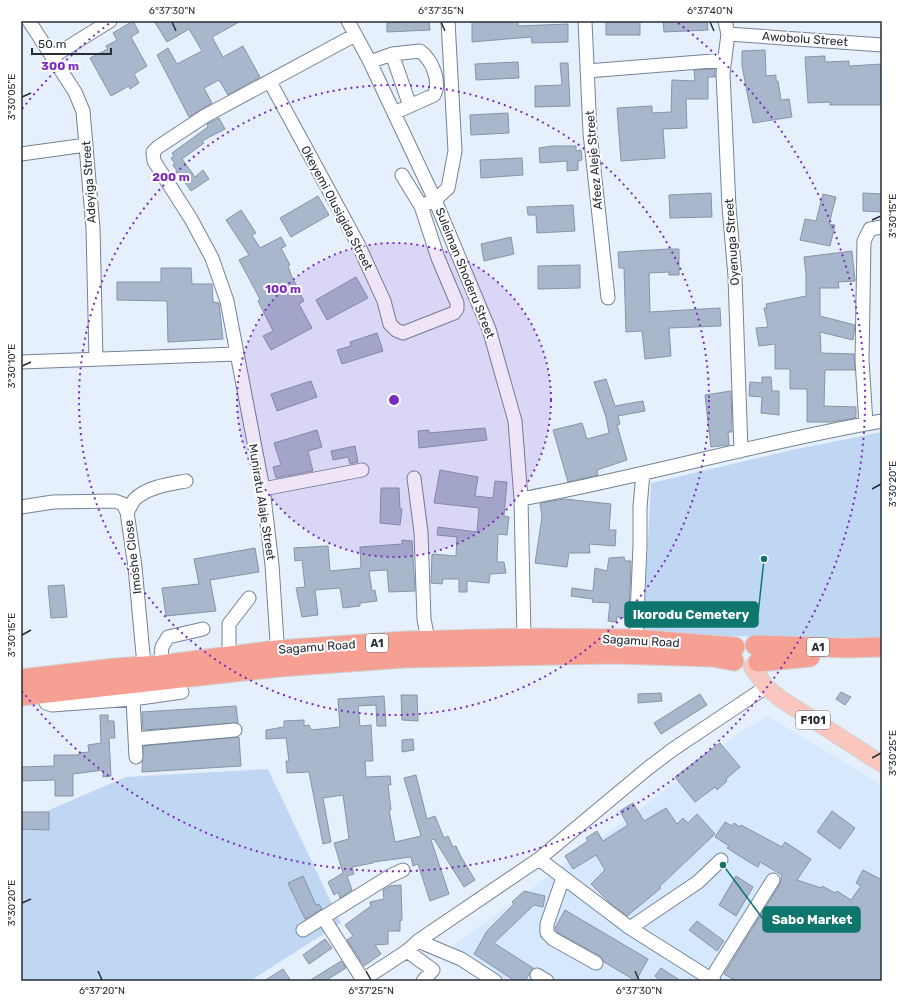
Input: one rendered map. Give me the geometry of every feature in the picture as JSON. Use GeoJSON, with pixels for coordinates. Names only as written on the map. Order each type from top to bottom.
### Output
{"type":"FeatureCollection","features":[{"type":"Feature","properties":{"kind":"highway","name":"Sagamu Road"},"geometry":{"type":"LineString","coordinates":[[29,688],[428,640],[524,638],[636,639],[735,654]]}},
{"type":"Feature","properties":{"kind":"highway","name":"A1"},"geometry":{"type":"LineString","coordinates":[[755,658],[742,642],[735,654],[742,668],[755,658],[848,648],[882,647]]}},
{"type":"Feature","properties":{"kind":"highway","name":"Sagamu Road"},"geometry":{"type":"LineString","coordinates":[[29,688],[152,665],[229,655],[278,659],[339,661],[456,656],[614,654],[712,657],[735,654]]}},
{"type":"Feature","properties":{"kind":"highway","name":"A1"},"geometry":{"type":"LineString","coordinates":[[755,658],[882,658]]}},
{"type":"Feature","properties":{"kind":"main road","name":"F101"},"geometry":{"type":"LineString","coordinates":[[755,658],[766,687],[820,725],[882,763]]}},
{"type":"Feature","properties":{"kind":"street","name":"Adeyiga Street"},"geometry":{"type":"LineString","coordinates":[[29,21],[78,98],[83,111],[93,235],[96,359]]}},
{"type":"Feature","properties":{"kind":"street"},"geometry":{"type":"LineString","coordinates":[[52,57],[110,21]]}},
{"type":"Feature","properties":{"kind":"street","name":"Suleiman Shoderu Street"},"geometry":{"type":"LineString","coordinates":[[348,21],[370,62],[435,200],[491,337],[515,420],[521,499],[524,638]]}},
{"type":"Feature","properties":{"kind":"street"},"geometry":{"type":"LineString","coordinates":[[402,175],[421,206],[435,200],[448,188],[455,151],[448,21]]}},
{"type":"Feature","properties":{"kind":"street","name":"Afeez Aleje Street"},"geometry":{"type":"LineString","coordinates":[[585,21],[591,138],[608,298]]}},
{"type":"Feature","properties":{"kind":"street","name":"Awobolu Street"},"geometry":{"type":"LineString","coordinates":[[727,27],[882,45]]}},
{"type":"Feature","properties":{"kind":"street","name":"Oyenuga Street"},"geometry":{"type":"LineString","coordinates":[[727,27],[723,74],[724,106],[735,284],[741,451]]}},
{"type":"Feature","properties":{"kind":"street"},"geometry":{"type":"LineString","coordinates":[[270,82],[355,35]]}},
{"type":"Feature","properties":{"kind":"street"},"geometry":{"type":"LineString","coordinates":[[370,62],[392,54],[407,51],[420,51],[431,62],[437,89],[434,95],[394,113]]}},
{"type":"Feature","properties":{"kind":"street"},"geometry":{"type":"LineString","coordinates":[[392,54],[410,106]]}},
{"type":"Feature","properties":{"kind":"street"},"geometry":{"type":"LineString","coordinates":[[587,71],[725,60]]}},
{"type":"Feature","properties":{"kind":"street"},"geometry":{"type":"LineString","coordinates":[[436,80],[451,79]]}},
{"type":"Feature","properties":{"kind":"street","name":"Muniratu Alaje Street"},"geometry":{"type":"LineString","coordinates":[[270,82],[205,116],[158,146],[153,152],[154,161],[191,219],[212,258],[227,302],[263,489],[272,565],[278,659]]}},
{"type":"Feature","properties":{"kind":"street","name":"Okeyemi Olusigida Street"},"geometry":{"type":"LineString","coordinates":[[270,82],[358,244],[384,301],[390,324],[396,330],[403,333],[454,313],[457,309],[457,303],[438,258],[421,206]]}},
{"type":"Feature","properties":{"kind":"street"},"geometry":{"type":"LineString","coordinates":[[21,154],[86,145]]}},
{"type":"Feature","properties":{"kind":"street"},"geometry":{"type":"LineString","coordinates":[[866,424],[862,360],[864,241],[870,229],[882,227]]}},
{"type":"Feature","properties":{"kind":"street"},"geometry":{"type":"LineString","coordinates":[[21,362],[236,354]]}},
{"type":"Feature","properties":{"kind":"street"},"geometry":{"type":"LineString","coordinates":[[521,499],[592,486],[741,451],[882,421]]}},
{"type":"Feature","properties":{"kind":"street"},"geometry":{"type":"LineString","coordinates":[[263,489],[362,470]]}},
{"type":"Feature","properties":{"kind":"street"},"geometry":{"type":"LineString","coordinates":[[636,639],[640,507],[643,473]]}},
{"type":"Feature","properties":{"kind":"street"},"geometry":{"type":"LineString","coordinates":[[414,478],[421,532],[424,619],[428,640]]}},
{"type":"Feature","properties":{"kind":"street"},"geometry":{"type":"LineString","coordinates":[[127,512],[135,499],[146,492],[169,484],[186,481]]}},
{"type":"Feature","properties":{"kind":"street","name":"Imoshe Close"},"geometry":{"type":"LineString","coordinates":[[21,508],[53,502],[115,501],[123,504],[127,512],[152,665]]}},
{"type":"Feature","properties":{"kind":"street"},"geometry":{"type":"LineString","coordinates":[[229,655],[229,624],[249,598]]}},
{"type":"Feature","properties":{"kind":"street"},"geometry":{"type":"LineString","coordinates":[[152,665],[168,637],[203,629]]}},
{"type":"Feature","properties":{"kind":"street"},"geometry":{"type":"LineString","coordinates":[[323,917],[362,980],[407,951],[418,941],[539,858],[646,769],[766,687]]}},
{"type":"Feature","properties":{"kind":"street"},"geometry":{"type":"LineString","coordinates":[[29,688],[46,703],[52,705],[133,699],[182,692]]}},
{"type":"Feature","properties":{"kind":"street"},"geometry":{"type":"LineString","coordinates":[[133,699],[136,757]]}},
{"type":"Feature","properties":{"kind":"street"},"geometry":{"type":"LineString","coordinates":[[135,739],[235,730]]}},
{"type":"Feature","properties":{"kind":"street"},"geometry":{"type":"LineString","coordinates":[[539,858],[630,928],[712,980],[773,880]]}},
{"type":"Feature","properties":{"kind":"street"},"geometry":{"type":"LineString","coordinates":[[630,928],[698,882],[721,860]]}},
{"type":"Feature","properties":{"kind":"street"},"geometry":{"type":"LineString","coordinates":[[303,930],[390,876],[403,870]]}},
{"type":"Feature","properties":{"kind":"street"},"geometry":{"type":"LineString","coordinates":[[564,878],[547,924],[547,933],[553,940],[596,962]]}},
{"type":"Feature","properties":{"kind":"street"},"geometry":{"type":"LineString","coordinates":[[418,941],[461,959],[495,981]]}},
{"type":"Feature","properties":{"kind":"street"},"geometry":{"type":"LineString","coordinates":[[407,951],[432,970]]}},
{"type":"Feature","properties":{"kind":"street"},"geometry":{"type":"LineString","coordinates":[[423,981],[432,970],[448,960],[461,959]]}},
{"type":"Feature","properties":{"kind":"shaded area"},"geometry":{"type":"Polygon","coordinates":[[[882,432],[882,638],[643,635],[651,483],[792,450],[882,432]]]}},
{"type":"Feature","properties":{"kind":"shaded area"},"geometry":{"type":"Polygon","coordinates":[[[768,716],[882,785],[882,981],[504,981],[450,948],[631,816],[739,733],[768,716]]]}},
{"type":"Feature","properties":{"kind":"shaded area"},"geometry":{"type":"Polygon","coordinates":[[[268,769],[341,923],[250,981],[21,981],[21,822],[126,777],[268,769]]]}},
{"type":"Feature","properties":{"kind":"building"},"geometry":{"type":"Polygon","coordinates":[[[133,21],[139,32],[131,37],[147,66],[134,74],[139,83],[130,89],[129,86],[111,96],[90,58],[108,49],[106,46],[117,40],[113,33],[133,21]]]}},
{"type":"Feature","properties":{"kind":"building"},"geometry":{"type":"Polygon","coordinates":[[[154,21],[241,21],[212,37],[223,57],[243,46],[260,77],[228,95],[219,80],[204,88],[212,103],[189,117],[157,55],[168,48],[177,64],[202,51],[189,29],[167,42],[154,21]]]}},
{"type":"Feature","properties":{"kind":"building"},"geometry":{"type":"Polygon","coordinates":[[[429,21],[430,30],[387,32],[387,23],[429,21]]]}},
{"type":"Feature","properties":{"kind":"building"},"geometry":{"type":"Polygon","coordinates":[[[472,21],[518,21],[518,26],[568,24],[568,42],[532,43],[531,37],[472,42],[472,21]]]}},
{"type":"Feature","properties":{"kind":"building"},"geometry":{"type":"Polygon","coordinates":[[[606,21],[640,21],[640,35],[606,35],[606,21]]]}},
{"type":"Feature","properties":{"kind":"building"},"geometry":{"type":"Polygon","coordinates":[[[663,21],[707,21],[708,30],[664,32],[663,21]]]}},
{"type":"Feature","properties":{"kind":"building"},"geometry":{"type":"Polygon","coordinates":[[[765,50],[766,76],[776,75],[781,100],[789,99],[792,117],[753,123],[742,66],[742,51],[765,50]]]}},
{"type":"Feature","properties":{"kind":"building"},"geometry":{"type":"Polygon","coordinates":[[[825,56],[825,62],[849,61],[849,66],[882,64],[882,105],[830,105],[830,102],[808,103],[805,57],[825,56]]]}},
{"type":"Feature","properties":{"kind":"building"},"geometry":{"type":"Polygon","coordinates":[[[518,62],[519,78],[476,80],[475,64],[518,62]]]}},
{"type":"Feature","properties":{"kind":"building"},"geometry":{"type":"Polygon","coordinates":[[[560,63],[568,63],[570,106],[535,107],[535,86],[562,85],[560,63]]]}},
{"type":"Feature","properties":{"kind":"building"},"geometry":{"type":"Polygon","coordinates":[[[715,69],[715,77],[708,77],[708,99],[686,99],[687,128],[663,129],[665,158],[621,161],[617,108],[652,106],[652,113],[671,112],[672,80],[695,81],[694,70],[715,69]]]}},
{"type":"Feature","properties":{"kind":"building"},"geometry":{"type":"Polygon","coordinates":[[[508,113],[509,133],[471,135],[470,115],[508,113]]]}},
{"type":"Feature","properties":{"kind":"building"},"geometry":{"type":"Polygon","coordinates":[[[219,118],[225,129],[202,141],[204,143],[182,159],[195,177],[203,170],[209,179],[191,191],[173,165],[175,164],[171,158],[174,156],[172,153],[208,127],[207,124],[219,118]]]}},
{"type":"Feature","properties":{"kind":"building"},"geometry":{"type":"Polygon","coordinates":[[[552,146],[576,146],[576,151],[581,150],[582,160],[578,161],[578,170],[567,171],[567,161],[540,163],[539,148],[552,146]]]}},
{"type":"Feature","properties":{"kind":"building"},"geometry":{"type":"Polygon","coordinates":[[[522,158],[523,175],[481,178],[480,160],[522,158]]]}},
{"type":"Feature","properties":{"kind":"building"},"geometry":{"type":"Polygon","coordinates":[[[711,193],[712,217],[670,218],[669,195],[711,193]]]}},
{"type":"Feature","properties":{"kind":"building"},"geometry":{"type":"Polygon","coordinates":[[[863,193],[882,194],[882,212],[863,211],[863,193]]]}},
{"type":"Feature","properties":{"kind":"building"},"geometry":{"type":"Polygon","coordinates":[[[823,194],[836,197],[829,224],[835,225],[830,246],[800,240],[805,219],[816,221],[823,194]]]}},
{"type":"Feature","properties":{"kind":"building"},"geometry":{"type":"Polygon","coordinates":[[[318,196],[329,215],[291,237],[280,218],[318,196]]]}},
{"type":"Feature","properties":{"kind":"building"},"geometry":{"type":"Polygon","coordinates":[[[573,205],[575,231],[537,233],[536,215],[528,215],[527,207],[573,205]]]}},
{"type":"Feature","properties":{"kind":"building"},"geometry":{"type":"Polygon","coordinates":[[[241,210],[256,233],[252,235],[260,248],[281,237],[286,246],[281,248],[290,265],[288,266],[292,277],[304,301],[299,304],[312,328],[271,350],[263,336],[273,331],[258,301],[260,299],[239,260],[249,255],[226,220],[241,210]]]}},
{"type":"Feature","properties":{"kind":"building"},"geometry":{"type":"Polygon","coordinates":[[[511,237],[514,254],[484,261],[481,244],[511,237]]]}},
{"type":"Feature","properties":{"kind":"building"},"geometry":{"type":"Polygon","coordinates":[[[679,249],[679,275],[669,275],[669,272],[649,273],[650,312],[720,308],[721,326],[669,328],[671,356],[645,359],[642,331],[626,332],[624,268],[619,268],[618,252],[679,249]]]}},
{"type":"Feature","properties":{"kind":"building"},"geometry":{"type":"Polygon","coordinates":[[[852,251],[855,281],[838,282],[839,288],[820,288],[820,316],[855,325],[853,340],[820,332],[821,353],[854,354],[855,370],[825,370],[824,406],[856,407],[856,418],[831,422],[807,422],[807,389],[790,389],[790,369],[775,369],[775,344],[759,346],[756,328],[768,327],[764,308],[767,308],[766,304],[806,296],[804,257],[852,251]]]}},
{"type":"Feature","properties":{"kind":"building"},"geometry":{"type":"Polygon","coordinates":[[[580,265],[580,288],[538,289],[538,266],[580,265]]]}},
{"type":"Feature","properties":{"kind":"building"},"geometry":{"type":"Polygon","coordinates":[[[161,268],[191,268],[192,284],[212,284],[213,302],[219,303],[223,339],[168,342],[167,301],[117,300],[117,282],[161,282],[161,268]]]}},
{"type":"Feature","properties":{"kind":"building"},"geometry":{"type":"Polygon","coordinates":[[[356,277],[368,298],[327,320],[316,300],[356,277]]]}},
{"type":"Feature","properties":{"kind":"building"},"geometry":{"type":"Polygon","coordinates":[[[377,333],[383,351],[342,364],[337,350],[351,346],[350,342],[377,333]]]}},
{"type":"Feature","properties":{"kind":"building"},"geometry":{"type":"Polygon","coordinates":[[[762,377],[771,377],[772,391],[779,391],[779,415],[761,413],[762,397],[749,396],[750,382],[762,383],[762,377]]]}},
{"type":"Feature","properties":{"kind":"building"},"geometry":{"type":"Polygon","coordinates":[[[606,379],[615,406],[643,401],[645,411],[618,416],[620,424],[617,425],[627,460],[597,470],[598,475],[568,482],[553,430],[582,423],[587,439],[609,433],[606,417],[594,382],[606,379]]]}},
{"type":"Feature","properties":{"kind":"building"},"geometry":{"type":"Polygon","coordinates":[[[311,381],[317,397],[277,411],[271,394],[311,381]]]}},
{"type":"Feature","properties":{"kind":"building"},"geometry":{"type":"Polygon","coordinates":[[[731,391],[732,432],[728,432],[729,445],[711,447],[705,395],[731,391]]]}},
{"type":"Feature","properties":{"kind":"building"},"geometry":{"type":"Polygon","coordinates":[[[485,428],[487,440],[419,448],[418,431],[429,430],[429,433],[485,428]]]}},
{"type":"Feature","properties":{"kind":"building"},"geometry":{"type":"Polygon","coordinates":[[[317,430],[322,447],[308,451],[313,471],[276,478],[273,467],[281,465],[274,443],[317,430]]]}},
{"type":"Feature","properties":{"kind":"building"},"geometry":{"type":"Polygon","coordinates":[[[355,446],[358,462],[350,464],[348,457],[333,460],[331,451],[355,446]]]}},
{"type":"Feature","properties":{"kind":"building"},"geometry":{"type":"Polygon","coordinates":[[[440,470],[478,477],[475,496],[493,498],[495,481],[507,482],[504,516],[509,517],[507,535],[498,534],[497,562],[504,562],[506,573],[490,574],[489,583],[467,581],[467,592],[459,592],[459,579],[443,579],[442,584],[431,583],[432,554],[456,556],[457,537],[437,535],[438,527],[477,532],[479,508],[434,503],[440,470]]]}},
{"type":"Feature","properties":{"kind":"building"},"geometry":{"type":"Polygon","coordinates":[[[381,488],[399,488],[400,509],[402,509],[400,525],[380,523],[381,488]]]}},
{"type":"Feature","properties":{"kind":"building"},"geometry":{"type":"Polygon","coordinates":[[[565,499],[611,504],[609,530],[616,530],[615,546],[589,544],[590,553],[569,553],[567,567],[535,563],[542,517],[540,503],[565,499]]]}},
{"type":"Feature","properties":{"kind":"building"},"geometry":{"type":"Polygon","coordinates":[[[402,540],[412,541],[415,591],[389,592],[387,570],[369,571],[372,591],[375,590],[377,601],[360,603],[360,606],[343,608],[340,588],[315,590],[318,615],[302,617],[296,588],[305,587],[302,560],[295,561],[294,548],[328,546],[330,571],[361,568],[360,547],[402,544],[402,540]]]}},
{"type":"Feature","properties":{"kind":"building"},"geometry":{"type":"Polygon","coordinates":[[[255,548],[259,572],[210,580],[216,611],[166,616],[162,588],[199,584],[194,559],[255,548]]]}},
{"type":"Feature","properties":{"kind":"building"},"geometry":{"type":"Polygon","coordinates":[[[624,557],[625,561],[631,561],[629,618],[617,617],[616,622],[608,621],[610,603],[592,602],[593,599],[571,596],[572,588],[593,591],[595,568],[607,571],[609,558],[624,557]]]}},
{"type":"Feature","properties":{"kind":"building"},"geometry":{"type":"Polygon","coordinates":[[[64,585],[67,617],[51,618],[48,586],[64,585]]]}},
{"type":"Feature","properties":{"kind":"building"},"geometry":{"type":"Polygon","coordinates":[[[841,692],[851,697],[845,705],[836,699],[841,692]]]}},
{"type":"Feature","properties":{"kind":"building"},"geometry":{"type":"Polygon","coordinates":[[[661,693],[662,701],[638,703],[638,694],[661,693]]]}},
{"type":"Feature","properties":{"kind":"building"},"geometry":{"type":"Polygon","coordinates":[[[700,694],[707,705],[661,734],[654,723],[700,694]]]}},
{"type":"Feature","properties":{"kind":"building"},"geometry":{"type":"Polygon","coordinates":[[[401,695],[417,695],[418,721],[402,720],[401,695]]]}},
{"type":"Feature","properties":{"kind":"building"},"geometry":{"type":"Polygon","coordinates":[[[384,696],[386,726],[377,726],[376,705],[358,706],[360,726],[371,725],[373,761],[365,761],[366,777],[390,776],[391,785],[388,785],[391,810],[389,810],[395,842],[421,836],[404,778],[416,775],[427,819],[435,816],[444,838],[448,836],[453,847],[456,846],[475,880],[464,887],[434,839],[431,840],[449,894],[430,901],[418,864],[413,866],[411,857],[373,862],[352,867],[354,874],[347,876],[352,890],[340,898],[338,892],[334,895],[328,882],[343,873],[334,843],[349,839],[343,795],[323,798],[331,842],[323,844],[309,772],[287,773],[286,761],[289,761],[286,738],[266,739],[266,730],[284,727],[284,721],[304,720],[304,726],[309,725],[311,730],[340,727],[338,699],[384,696]]]}},
{"type":"Feature","properties":{"kind":"building"},"geometry":{"type":"Polygon","coordinates":[[[236,706],[238,723],[143,730],[142,712],[236,706]]]}},
{"type":"Feature","properties":{"kind":"building"},"geometry":{"type":"Polygon","coordinates":[[[100,715],[108,715],[108,721],[114,721],[115,738],[109,738],[111,776],[103,777],[103,770],[73,774],[73,796],[55,796],[55,780],[21,781],[21,767],[54,766],[54,755],[79,755],[79,753],[89,752],[88,745],[101,743],[100,715]]]}},
{"type":"Feature","properties":{"kind":"building"},"geometry":{"type":"Polygon","coordinates":[[[239,737],[241,766],[142,772],[143,746],[239,737]]]}},
{"type":"Feature","properties":{"kind":"building"},"geometry":{"type":"Polygon","coordinates":[[[413,739],[414,750],[402,752],[402,740],[413,739]]]}},
{"type":"Feature","properties":{"kind":"building"},"geometry":{"type":"Polygon","coordinates":[[[720,743],[740,767],[726,779],[727,781],[717,790],[715,787],[695,802],[675,777],[720,743]]]}},
{"type":"Feature","properties":{"kind":"building"},"geometry":{"type":"Polygon","coordinates":[[[633,803],[644,821],[666,808],[677,824],[683,818],[688,823],[697,814],[715,834],[659,887],[661,888],[627,916],[611,904],[591,884],[605,870],[596,855],[573,869],[565,856],[588,841],[586,838],[597,831],[603,841],[628,825],[620,811],[633,803]]]}},
{"type":"Feature","properties":{"kind":"building"},"geometry":{"type":"Polygon","coordinates":[[[832,811],[855,828],[840,849],[817,832],[832,811]]]}},
{"type":"Feature","properties":{"kind":"building"},"geometry":{"type":"Polygon","coordinates":[[[21,812],[49,812],[49,830],[21,829],[21,812]]]}},
{"type":"Feature","properties":{"kind":"building"},"geometry":{"type":"Polygon","coordinates":[[[725,822],[732,826],[734,823],[740,827],[741,825],[782,847],[785,842],[811,859],[797,880],[821,888],[822,886],[835,893],[837,891],[851,900],[861,886],[856,883],[863,870],[882,880],[882,981],[736,981],[724,974],[780,884],[782,875],[760,862],[758,867],[749,862],[727,848],[729,846],[715,837],[725,822]]]}},
{"type":"Feature","properties":{"kind":"building"},"geometry":{"type":"Polygon","coordinates":[[[303,876],[316,905],[319,904],[322,909],[305,919],[288,883],[303,876]]]}},
{"type":"Feature","properties":{"kind":"building"},"geometry":{"type":"Polygon","coordinates":[[[736,876],[753,887],[736,916],[719,905],[736,876]]]}},
{"type":"Feature","properties":{"kind":"building"},"geometry":{"type":"Polygon","coordinates":[[[401,885],[402,920],[400,921],[400,931],[388,931],[388,944],[375,945],[381,954],[364,966],[347,940],[353,936],[345,925],[371,906],[370,902],[384,899],[383,890],[390,886],[401,885]]]}},
{"type":"Feature","properties":{"kind":"building"},"geometry":{"type":"Polygon","coordinates":[[[524,891],[545,896],[543,907],[534,905],[494,943],[533,968],[525,981],[515,981],[474,954],[487,931],[514,904],[512,902],[524,891]]]}},
{"type":"Feature","properties":{"kind":"building"},"geometry":{"type":"Polygon","coordinates":[[[565,910],[648,959],[636,981],[604,962],[600,956],[558,933],[555,928],[565,910]]]}},
{"type":"Feature","properties":{"kind":"building"},"geometry":{"type":"Polygon","coordinates":[[[697,921],[724,941],[717,951],[689,930],[697,921]]]}},
{"type":"Feature","properties":{"kind":"building"},"geometry":{"type":"Polygon","coordinates":[[[325,939],[332,948],[309,964],[303,955],[325,939]]]}},
{"type":"Feature","properties":{"kind":"building"},"geometry":{"type":"Polygon","coordinates":[[[341,961],[346,968],[325,981],[309,981],[341,961]]]}},
{"type":"Feature","properties":{"kind":"building"},"geometry":{"type":"Polygon","coordinates":[[[661,968],[681,981],[660,981],[655,976],[661,968]]]}},
{"type":"Feature","properties":{"kind":"building"},"geometry":{"type":"Polygon","coordinates":[[[283,969],[291,981],[264,981],[283,969]]]}},
{"type":"Feature","properties":{"kind":"place","name":"Ikorodu Cemetery"},"geometry":{"type":"Point","coordinates":[764,559]}},
{"type":"Feature","properties":{"kind":"place","name":"Sabo Market"},"geometry":{"type":"Point","coordinates":[723,865]}}]}
